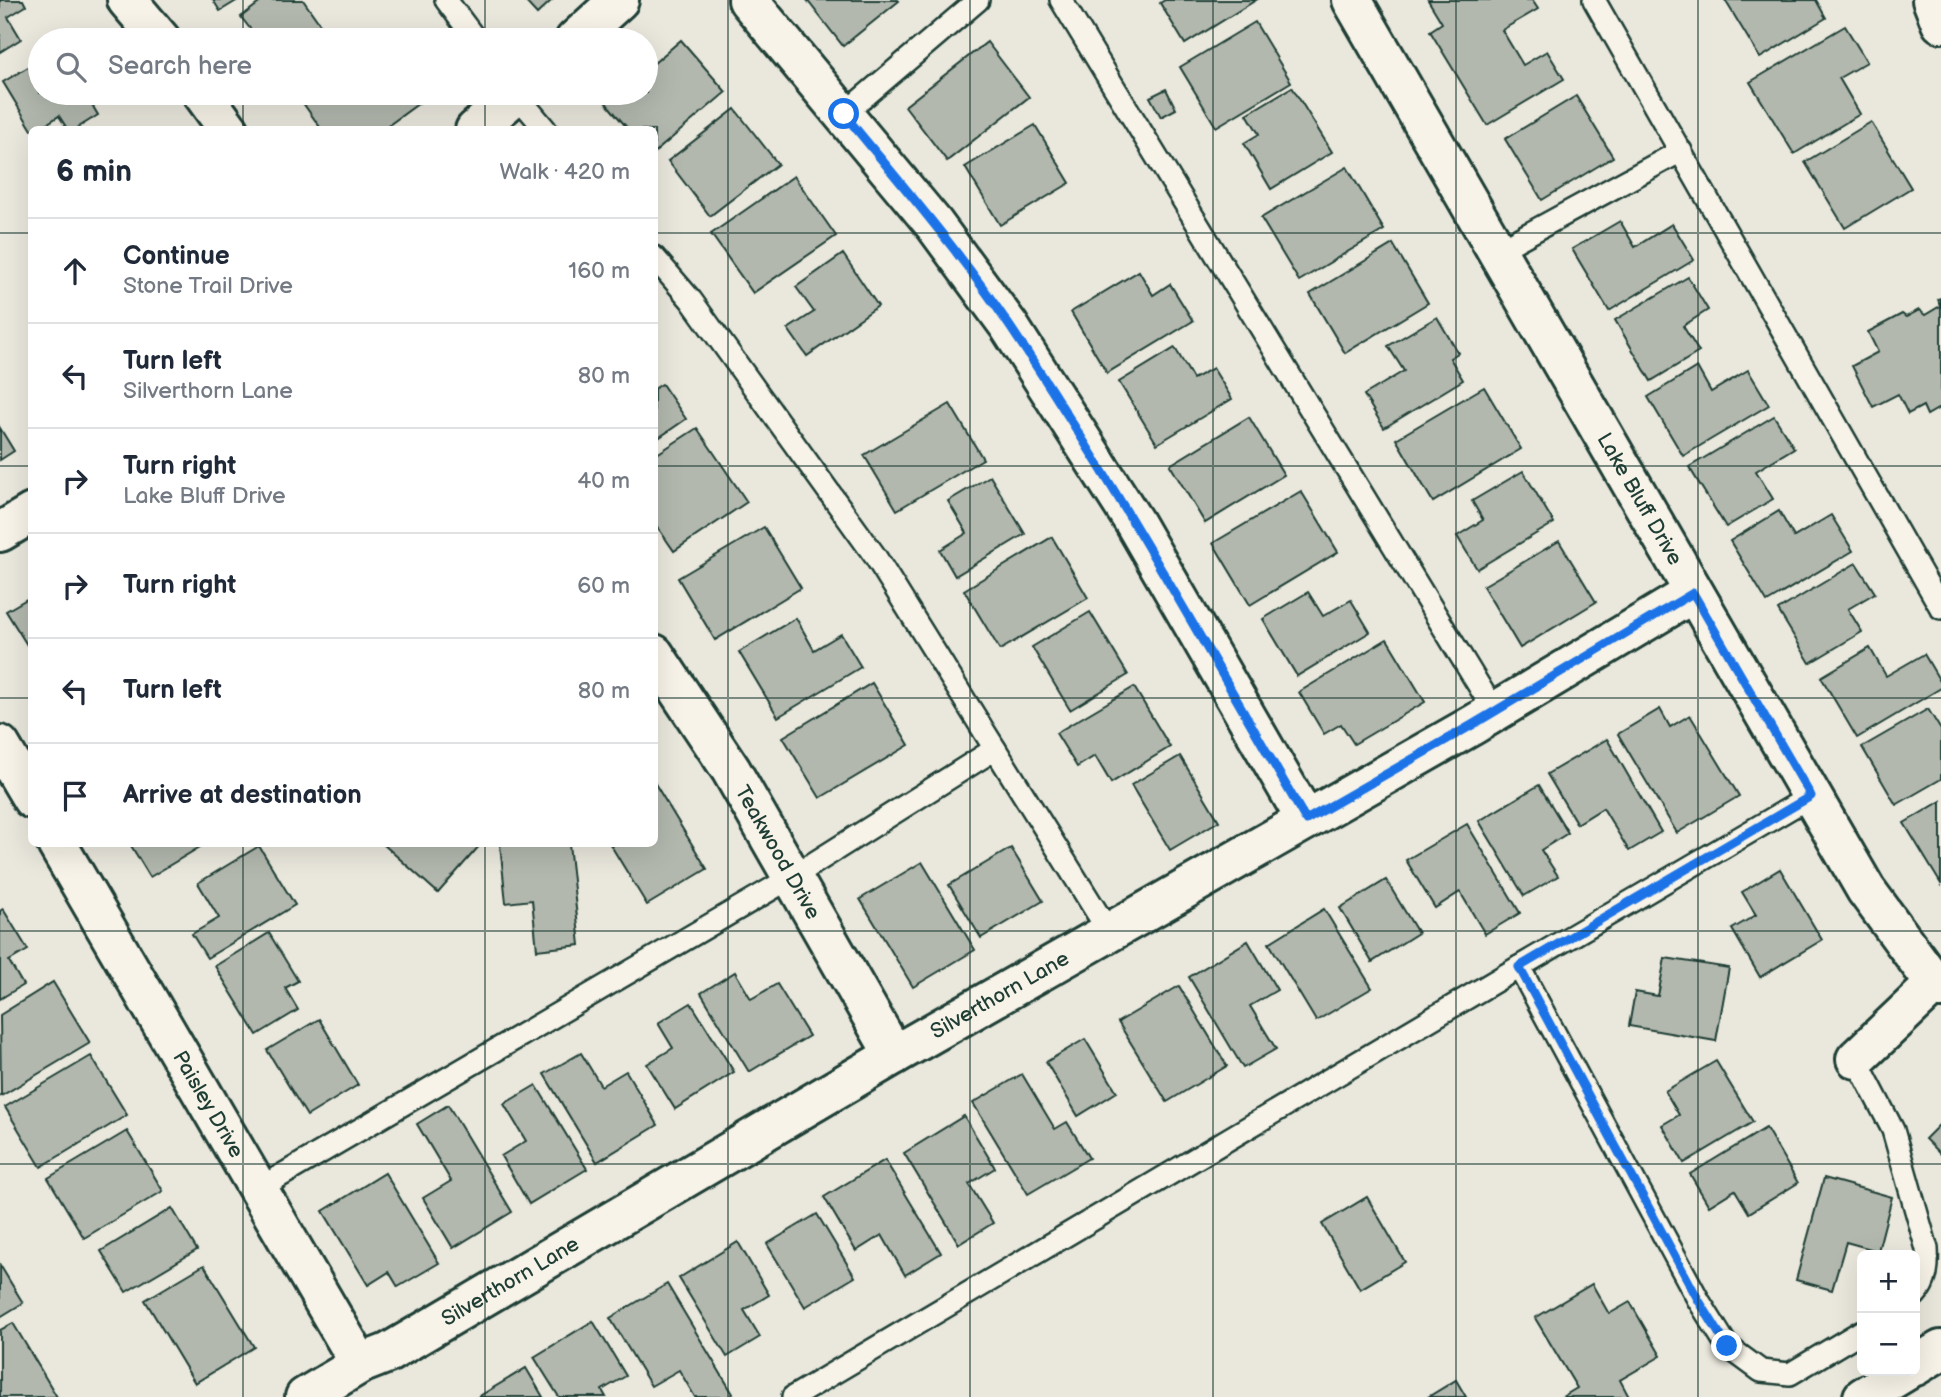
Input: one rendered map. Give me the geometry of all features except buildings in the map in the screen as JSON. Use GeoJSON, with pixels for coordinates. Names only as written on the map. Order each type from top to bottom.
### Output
{"type":"FeatureCollection","features":[{"type":"Feature","properties":{"kind":"street"},"geometry":{"type":"LineString","coordinates":[[127,0],[151,28]]}},
{"type":"Feature","properties":{"kind":"street"},"geometry":{"type":"LineString","coordinates":[[588,28],[619,0]]}},
{"type":"Feature","properties":{"kind":"street"},"geometry":{"type":"LineString","coordinates":[[748,0],[934,224],[1010,326],[1134,522],[1306,820]]}},
{"type":"Feature","properties":{"kind":"street","name":"Lake Bluff Drive"},"geometry":{"type":"LineString","coordinates":[[1352,0],[1866,890],[1938,986]]}},
{"type":"Feature","properties":{"kind":"street"},"geometry":{"type":"LineString","coordinates":[[1932,0],[1941,23]]}},
{"type":"Feature","properties":{"kind":"street"},"geometry":{"type":"LineString","coordinates":[[211,105],[226,126]]}},
{"type":"Feature","properties":{"kind":"street"},"geometry":{"type":"LineString","coordinates":[[479,126],[503,105]]}},
{"type":"Feature","properties":{"kind":"street"},"geometry":{"type":"LineString","coordinates":[[0,532],[28,515]]}},
{"type":"Feature","properties":{"kind":"street","name":"Silverthorn Lane"},"geometry":{"type":"LineString","coordinates":[[305,1397],[360,1364],[388,1353],[894,1055],[1495,712],[1693,593]]}},
{"type":"Feature","properties":{"kind":"street","name":"Teakwood Drive"},"geometry":{"type":"LineString","coordinates":[[658,660],[731,770],[894,1055]]}},
{"type":"Feature","properties":{"kind":"street"},"geometry":{"type":"LineString","coordinates":[[0,745],[28,792]]}},
{"type":"Feature","properties":{"kind":"street","name":"Paisley Drive"},"geometry":{"type":"LineString","coordinates":[[59,847],[360,1364]]}},
{"type":"Feature","properties":{"kind":"street"},"geometry":{"type":"LineString","coordinates":[[1856,1059],[1938,986]]}},
{"type":"Feature","properties":{"kind":"street"},"geometry":{"type":"LineString","coordinates":[[1920,1363],[1941,1350]]}},
{"type":"Feature","properties":{"kind":"street"},"geometry":{"type":"LineString","coordinates":[[1863,1397],[1898,1376]]}},
{"type":"Feature","properties":{"kind":"lane"},"geometry":{"type":"LineString","coordinates":[[446,0],[467,28]]}},
{"type":"Feature","properties":{"kind":"lane"},"geometry":{"type":"LineString","coordinates":[[844,114],[978,0]]}},
{"type":"Feature","properties":{"kind":"lane"},"geometry":{"type":"LineString","coordinates":[[1061,0],[1495,712]]}},
{"type":"Feature","properties":{"kind":"lane"},"geometry":{"type":"LineString","coordinates":[[1594,0],[1941,608]]}},
{"type":"Feature","properties":{"kind":"lane"},"geometry":{"type":"LineString","coordinates":[[526,105],[543,126]]}},
{"type":"Feature","properties":{"kind":"lane"},"geometry":{"type":"LineString","coordinates":[[1497,251],[1681,151]]}},
{"type":"Feature","properties":{"kind":"lane"},"geometry":{"type":"LineString","coordinates":[[658,262],[691,300],[875,556],[1109,932]]}},
{"type":"Feature","properties":{"kind":"lane"},"geometry":{"type":"LineString","coordinates":[[258,1189],[792,877],[995,749]]}},
{"type":"Feature","properties":{"kind":"lane"},"geometry":{"type":"LineString","coordinates":[[793,1397],[1811,796]]}},
{"type":"Feature","properties":{"kind":"lane"},"geometry":{"type":"LineString","coordinates":[[1519,967],[1699,1301],[1727,1346],[1761,1371],[1790,1374],[1857,1334]]}},
{"type":"Feature","properties":{"kind":"lane"},"geometry":{"type":"LineString","coordinates":[[1856,1059],[1893,1130],[1927,1249],[1928,1269],[1920,1289]]}},
{"type":"Feature","properties":{"kind":"route"},"geometry":{"type":"LineString","coordinates":[[844,114],[934,224],[1010,326],[1134,522],[1306,820],[1693,593],[1811,796],[1519,967],[1699,1301],[1727,1346]]}}]}
